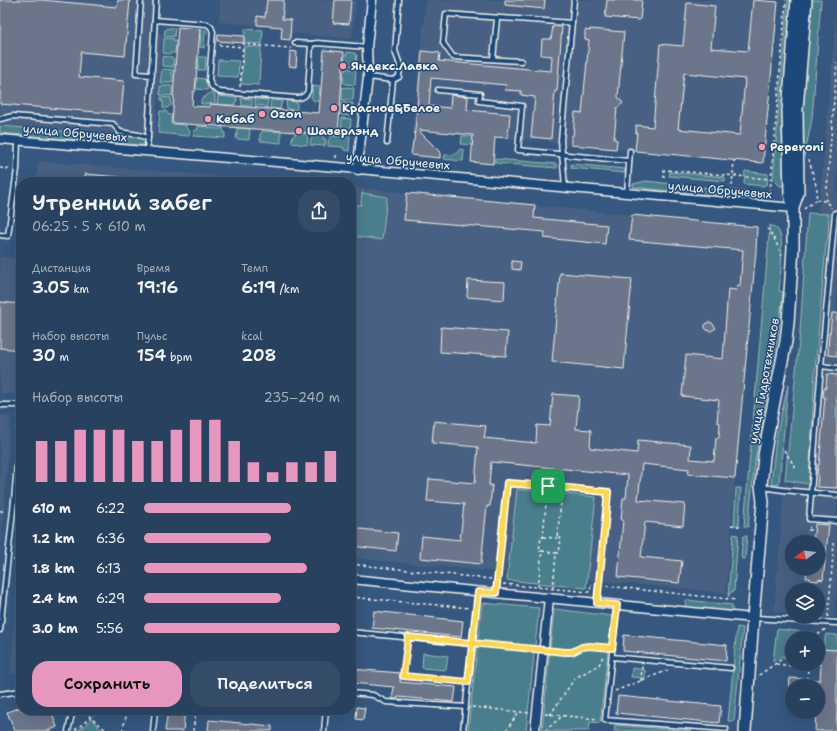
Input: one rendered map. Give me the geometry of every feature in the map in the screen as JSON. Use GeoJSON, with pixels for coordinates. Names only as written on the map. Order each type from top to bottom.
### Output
{"type":"FeatureCollection","features":[{"type":"Feature","properties":{"kind":"street"},"geometry":{"type":"LineString","coordinates":[[358,170],[368,77],[367,47],[372,0]]}},
{"type":"Feature","properties":{"kind":"street","name":"улица Гидротехников"},"geometry":{"type":"LineString","coordinates":[[739,731],[763,502],[761,486],[764,456],[786,341],[788,323],[793,248],[793,208],[790,193],[788,110],[797,0]]}},
{"type":"Feature","properties":{"kind":"street","name":"улица Гидротехников"},"geometry":{"type":"LineString","coordinates":[[793,208],[798,193],[797,109],[806,0]]}},
{"type":"Feature","properties":{"kind":"street","name":"улица Обручевых"},"geometry":{"type":"LineString","coordinates":[[0,139],[793,208]]}},
{"type":"Feature","properties":{"kind":"street"},"geometry":{"type":"LineString","coordinates":[[356,580],[750,618]]}},
{"type":"Feature","properties":{"kind":"street"},"geometry":{"type":"LineString","coordinates":[[535,731],[550,598]]}},
{"type":"Feature","properties":{"kind":"street","name":"улица Гидротехников"},"geometry":{"type":"LineString","coordinates":[[745,731],[750,618]]}},
{"type":"Feature","properties":{"kind":"lane"},"geometry":{"type":"LineString","coordinates":[[141,0],[136,74],[152,75]]}},
{"type":"Feature","properties":{"kind":"lane"},"geometry":{"type":"LineString","coordinates":[[147,151],[156,0]]}},
{"type":"Feature","properties":{"kind":"lane"},"geometry":{"type":"LineString","coordinates":[[368,77],[393,80],[398,77],[400,65],[395,51],[399,0]]}},
{"type":"Feature","properties":{"kind":"lane"},"geometry":{"type":"LineString","coordinates":[[565,188],[561,140],[574,0]]}},
{"type":"Feature","properties":{"kind":"lane"},"geometry":{"type":"LineString","coordinates":[[521,61],[453,57],[443,43],[446,14],[572,23]]}},
{"type":"Feature","properties":{"kind":"lane"},"geometry":{"type":"LineString","coordinates":[[493,59],[497,18]]}},
{"type":"Feature","properties":{"kind":"lane"},"geometry":{"type":"LineString","coordinates":[[156,20],[207,24],[211,27],[213,32],[209,80],[215,90],[220,92],[302,98],[308,91],[311,44]]}},
{"type":"Feature","properties":{"kind":"lane"},"geometry":{"type":"LineString","coordinates":[[295,43],[317,43],[367,47]]}},
{"type":"Feature","properties":{"kind":"lane"},"geometry":{"type":"LineString","coordinates":[[387,143],[393,80]]}},
{"type":"Feature","properties":{"kind":"lane"},"geometry":{"type":"LineString","coordinates":[[438,90],[480,94],[479,101],[522,106],[518,150],[630,161]]}},
{"type":"Feature","properties":{"kind":"lane"},"geometry":{"type":"LineString","coordinates":[[0,119],[13,116],[113,124],[120,132],[139,134],[148,138]]}},
{"type":"Feature","properties":{"kind":"lane"},"geometry":{"type":"LineString","coordinates":[[0,235],[8,236],[17,169],[18,140]]}},
{"type":"Feature","properties":{"kind":"lane"},"geometry":{"type":"LineString","coordinates":[[627,193],[630,151]]}},
{"type":"Feature","properties":{"kind":"lane"},"geometry":{"type":"LineString","coordinates":[[836,213],[821,366],[809,519],[837,521]]}},
{"type":"Feature","properties":{"kind":"lane"},"geometry":{"type":"LineString","coordinates":[[821,366],[837,368]]}},
{"type":"Feature","properties":{"kind":"lane"},"geometry":{"type":"LineString","coordinates":[[0,405],[16,405]]}},
{"type":"Feature","properties":{"kind":"lane"},"geometry":{"type":"LineString","coordinates":[[0,630],[16,477]]}},
{"type":"Feature","properties":{"kind":"lane"},"geometry":{"type":"LineString","coordinates":[[496,593],[507,483],[562,487],[608,492],[597,603]]}},
{"type":"Feature","properties":{"kind":"lane"},"geometry":{"type":"LineString","coordinates":[[761,486],[837,495]]}},
{"type":"Feature","properties":{"kind":"lane"},"geometry":{"type":"LineString","coordinates":[[463,731],[478,592]]}},
{"type":"Feature","properties":{"kind":"lane"},"geometry":{"type":"LineString","coordinates":[[617,605],[605,720],[726,729]]}},
{"type":"Feature","properties":{"kind":"lane"},"geometry":{"type":"LineString","coordinates":[[750,618],[836,623]]}},
{"type":"Feature","properties":{"kind":"lane"},"geometry":{"type":"LineString","coordinates":[[356,632],[473,644]]}},
{"type":"Feature","properties":{"kind":"lane"},"geometry":{"type":"LineString","coordinates":[[612,657],[732,668]]}},
{"type":"Feature","properties":{"kind":"lane"},"geometry":{"type":"LineString","coordinates":[[0,694],[16,692]]}},
{"type":"Feature","properties":{"kind":"lane"},"geometry":{"type":"LineString","coordinates":[[356,693],[373,695],[386,702],[466,707]]}},
{"type":"Feature","properties":{"kind":"lane"},"geometry":{"type":"LineString","coordinates":[[68,731],[72,715]]}},
{"type":"Feature","properties":{"kind":"lane"},"geometry":{"type":"LineString","coordinates":[[153,731],[155,715]]}},
{"type":"Feature","properties":{"kind":"lane"},"geometry":{"type":"LineString","coordinates":[[324,731],[326,715]]}},
{"type":"Feature","properties":{"kind":"path"},"geometry":{"type":"LineString","coordinates":[[770,192],[786,0]]}},
{"type":"Feature","properties":{"kind":"path"},"geometry":{"type":"LineString","coordinates":[[240,94],[243,44],[291,48],[295,43]]}},
{"type":"Feature","properties":{"kind":"path"},"geometry":{"type":"LineString","coordinates":[[212,44],[243,47]]}},
{"type":"Feature","properties":{"kind":"path"},"geometry":{"type":"LineString","coordinates":[[836,213],[826,201],[837,62]]}},
{"type":"Feature","properties":{"kind":"path"},"geometry":{"type":"LineString","coordinates":[[808,154],[817,189],[816,200]]}},
{"type":"Feature","properties":{"kind":"path"},"geometry":{"type":"LineString","coordinates":[[732,186],[734,160]]}},
{"type":"Feature","properties":{"kind":"path"},"geometry":{"type":"LineString","coordinates":[[0,168],[17,169]]}},
{"type":"Feature","properties":{"kind":"path"},"geometry":{"type":"LineString","coordinates":[[664,178],[664,170],[771,179]]}},
{"type":"Feature","properties":{"kind":"path"},"geometry":{"type":"LineString","coordinates":[[804,209],[816,200],[826,201]]}},
{"type":"Feature","properties":{"kind":"path"},"geometry":{"type":"LineString","coordinates":[[767,228],[774,238],[783,258]]}},
{"type":"Feature","properties":{"kind":"path"},"geometry":{"type":"LineString","coordinates":[[784,450],[796,468]]}},
{"type":"Feature","properties":{"kind":"path"},"geometry":{"type":"LineString","coordinates":[[537,597],[542,551],[540,551],[540,544],[541,537],[543,537],[548,486]]}},
{"type":"Feature","properties":{"kind":"path"},"geometry":{"type":"LineString","coordinates":[[557,538],[562,487]]}},
{"type":"Feature","properties":{"kind":"path"},"geometry":{"type":"LineString","coordinates":[[732,525],[743,527]]}},
{"type":"Feature","properties":{"kind":"path"},"geometry":{"type":"LineString","coordinates":[[808,530],[810,530],[811,527],[809,527]]}},
{"type":"Feature","properties":{"kind":"path"},"geometry":{"type":"LineString","coordinates":[[542,551],[559,553],[561,538],[543,537]]}},
{"type":"Feature","properties":{"kind":"path"},"geometry":{"type":"LineString","coordinates":[[828,622],[834,543]]}},
{"type":"Feature","properties":{"kind":"path"},"geometry":{"type":"LineString","coordinates":[[550,598],[553,588],[556,552]]}},
{"type":"Feature","properties":{"kind":"path"},"geometry":{"type":"LineString","coordinates":[[356,565],[503,580],[503,584],[590,592],[591,584],[737,600]]}},
{"type":"Feature","properties":{"kind":"path"},"geometry":{"type":"LineString","coordinates":[[356,597],[476,609]]}},
{"type":"Feature","properties":{"kind":"path"},"geometry":{"type":"LineString","coordinates":[[824,631],[836,623]]}},
{"type":"Feature","properties":{"kind":"path"},"geometry":{"type":"LineString","coordinates":[[408,637],[403,676],[468,682]]}},
{"type":"Feature","properties":{"kind":"path"},"geometry":{"type":"LineString","coordinates":[[473,644],[565,652],[572,652],[582,647],[590,646],[612,648]]}},
{"type":"Feature","properties":{"kind":"path"},"geometry":{"type":"LineString","coordinates":[[550,715],[575,678],[599,665],[603,656]]}},
{"type":"Feature","properties":{"kind":"path"},"geometry":{"type":"LineString","coordinates":[[759,675],[785,657]]}},
{"type":"Feature","properties":{"kind":"path"},"geometry":{"type":"LineString","coordinates":[[640,681],[643,660]]}},
{"type":"Feature","properties":{"kind":"path"},"geometry":{"type":"LineString","coordinates":[[607,694],[684,664]]}},
{"type":"Feature","properties":{"kind":"path"},"geometry":{"type":"LineString","coordinates":[[776,664],[785,665]]}},
{"type":"Feature","properties":{"kind":"path"},"geometry":{"type":"LineString","coordinates":[[806,679],[807,671]]}},
{"type":"Feature","properties":{"kind":"path"},"geometry":{"type":"LineString","coordinates":[[506,731],[519,712]]}},
{"type":"Feature","properties":{"kind":"path"},"geometry":{"type":"LineString","coordinates":[[122,731],[127,715]]}},
{"type":"Feature","properties":{"kind":"path"},"geometry":{"type":"LineString","coordinates":[[193,731],[195,715]]}},
{"type":"Feature","properties":{"kind":"path"},"geometry":{"type":"LineString","coordinates":[[545,731],[562,716]]}},
{"type":"Feature","properties":{"kind":"path"},"geometry":{"type":"LineString","coordinates":[[74,731],[90,717],[107,731]]}},
{"type":"Feature","properties":{"kind":"shaded area"},"geometry":{"type":"Polygon","coordinates":[[[0,0],[160,0],[158,30],[162,35],[155,136],[0,125],[0,0]]]}},
{"type":"Feature","properties":{"kind":"shaded area"},"geometry":{"type":"Polygon","coordinates":[[[220,0],[356,0],[352,39],[291,33],[290,40],[281,40],[282,30],[280,27],[219,22],[220,0]]]}},
{"type":"Feature","properties":{"kind":"shaded area"},"geometry":{"type":"Polygon","coordinates":[[[426,0],[762,0],[778,2],[763,163],[549,143],[549,139],[534,138],[533,141],[412,130],[426,0]]]}},
{"type":"Feature","properties":{"kind":"shaded area"},"geometry":{"type":"Polygon","coordinates":[[[837,6],[837,588],[834,617],[825,616],[825,583],[785,583],[785,613],[774,612],[784,485],[794,485],[837,6]]]}},
{"type":"Feature","properties":{"kind":"shaded area"},"geometry":{"type":"Polygon","coordinates":[[[38,161],[230,177],[36,177],[38,161]]]}},
{"type":"Feature","properties":{"kind":"shaded area"},"geometry":{"type":"Polygon","coordinates":[[[356,188],[757,227],[726,593],[588,580],[587,589],[506,581],[507,573],[356,558],[356,188]]]}},
{"type":"Feature","properties":{"kind":"shaded area"},"geometry":{"type":"Polygon","coordinates":[[[0,257],[16,259],[16,395],[0,393],[0,257]]]}},
{"type":"Feature","properties":{"kind":"shaded area"},"geometry":{"type":"Polygon","coordinates":[[[0,415],[11,417],[0,558],[0,415]]]}},
{"type":"Feature","properties":{"kind":"shaded area"},"geometry":{"type":"Polygon","coordinates":[[[16,595],[16,674],[11,673],[16,595]]]}},
{"type":"Feature","properties":{"kind":"green space"},"geometry":{"type":"Polygon","coordinates":[[[788,0],[793,0],[782,132],[786,186],[780,186],[773,179],[788,0]]]}},
{"type":"Feature","properties":{"kind":"green space"},"geometry":{"type":"Polygon","coordinates":[[[812,0],[821,0],[812,119],[805,153],[801,153],[801,136],[812,0]]]}},
{"type":"Feature","properties":{"kind":"green space"},"geometry":{"type":"Polygon","coordinates":[[[175,28],[174,37],[164,36],[165,30],[175,28]]]}},
{"type":"Feature","properties":{"kind":"green space"},"geometry":{"type":"Polygon","coordinates":[[[201,29],[206,30],[208,33],[205,33],[204,48],[200,47],[201,29]]]}},
{"type":"Feature","properties":{"kind":"green space"},"geometry":{"type":"Polygon","coordinates":[[[245,29],[263,30],[262,44],[244,43],[245,29]]]}},
{"type":"Feature","properties":{"kind":"green space"},"geometry":{"type":"Polygon","coordinates":[[[164,38],[174,39],[174,41],[176,41],[175,53],[163,53],[164,38]]]}},
{"type":"Feature","properties":{"kind":"green space"},"geometry":{"type":"Polygon","coordinates":[[[244,46],[261,47],[259,85],[241,84],[244,46]]]}},
{"type":"Feature","properties":{"kind":"green space"},"geometry":{"type":"Polygon","coordinates":[[[347,52],[357,55],[356,66],[347,66],[344,64],[347,52]]]}},
{"type":"Feature","properties":{"kind":"green space"},"geometry":{"type":"Polygon","coordinates":[[[162,56],[174,59],[173,67],[162,66],[162,56]]]}},
{"type":"Feature","properties":{"kind":"green space"},"geometry":{"type":"Polygon","coordinates":[[[199,57],[206,57],[205,70],[198,70],[199,57]]]}},
{"type":"Feature","properties":{"kind":"green space"},"geometry":{"type":"Polygon","coordinates":[[[218,60],[239,61],[238,77],[217,76],[218,60]]]}},
{"type":"Feature","properties":{"kind":"green space"},"geometry":{"type":"Polygon","coordinates":[[[162,69],[174,70],[171,74],[173,74],[173,82],[160,83],[162,69]]]}},
{"type":"Feature","properties":{"kind":"green space"},"geometry":{"type":"Polygon","coordinates":[[[356,69],[355,85],[346,84],[343,82],[344,70],[356,69]]]}},
{"type":"Feature","properties":{"kind":"green space"},"geometry":{"type":"Polygon","coordinates":[[[197,78],[205,79],[207,90],[196,89],[197,78]]]}},
{"type":"Feature","properties":{"kind":"green space"},"geometry":{"type":"Polygon","coordinates":[[[160,86],[172,86],[172,96],[160,95],[160,86]]]}},
{"type":"Feature","properties":{"kind":"green space"},"geometry":{"type":"Polygon","coordinates":[[[312,86],[320,87],[319,101],[314,101],[311,97],[312,86]]]}},
{"type":"Feature","properties":{"kind":"green space"},"geometry":{"type":"Polygon","coordinates":[[[342,88],[354,88],[353,100],[342,100],[342,88]]]}},
{"type":"Feature","properties":{"kind":"green space"},"geometry":{"type":"Polygon","coordinates":[[[211,92],[215,95],[215,104],[201,104],[201,100],[211,92]]]}},
{"type":"Feature","properties":{"kind":"green space"},"geometry":{"type":"Polygon","coordinates":[[[218,96],[237,98],[237,101],[235,102],[235,105],[217,104],[218,96]]]}},
{"type":"Feature","properties":{"kind":"green space"},"geometry":{"type":"Polygon","coordinates":[[[161,97],[171,98],[171,105],[167,108],[163,108],[163,101],[161,100],[161,97]]]}},
{"type":"Feature","properties":{"kind":"green space"},"geometry":{"type":"Polygon","coordinates":[[[241,98],[252,99],[252,106],[242,106],[241,98]]]}},
{"type":"Feature","properties":{"kind":"green space"},"geometry":{"type":"Polygon","coordinates":[[[255,99],[268,100],[267,108],[257,105],[257,107],[255,107],[255,99]]]}},
{"type":"Feature","properties":{"kind":"green space"},"geometry":{"type":"Polygon","coordinates":[[[271,100],[282,101],[280,109],[270,108],[271,100]]]}},
{"type":"Feature","properties":{"kind":"green space"},"geometry":{"type":"Polygon","coordinates":[[[286,101],[297,102],[297,110],[287,109],[286,101]]]}},
{"type":"Feature","properties":{"kind":"green space"},"geometry":{"type":"Polygon","coordinates":[[[342,103],[353,103],[352,116],[341,115],[342,103]]]}},
{"type":"Feature","properties":{"kind":"green space"},"geometry":{"type":"Polygon","coordinates":[[[160,111],[166,111],[169,115],[172,115],[171,124],[186,125],[186,128],[190,131],[189,136],[158,133],[160,111]]]}},
{"type":"Feature","properties":{"kind":"green space"},"geometry":{"type":"Polygon","coordinates":[[[342,118],[351,119],[349,151],[344,150],[343,147],[328,146],[330,136],[339,136],[342,118]]]}},
{"type":"Feature","properties":{"kind":"green space"},"geometry":{"type":"Polygon","coordinates":[[[0,126],[139,137],[146,141],[142,145],[139,145],[0,133],[0,126]]]}},
{"type":"Feature","properties":{"kind":"green space"},"geometry":{"type":"Polygon","coordinates":[[[198,126],[219,129],[223,128],[225,138],[193,136],[194,131],[198,129],[198,126]]]}},
{"type":"Feature","properties":{"kind":"green space"},"geometry":{"type":"Polygon","coordinates":[[[237,128],[250,129],[249,140],[236,139],[237,128]]]}},
{"type":"Feature","properties":{"kind":"green space"},"geometry":{"type":"Polygon","coordinates":[[[262,131],[281,132],[281,143],[260,141],[260,134],[262,131]]]}},
{"type":"Feature","properties":{"kind":"green space"},"geometry":{"type":"Polygon","coordinates":[[[295,133],[307,134],[307,145],[292,143],[292,137],[295,133]]]}},
{"type":"Feature","properties":{"kind":"green space"},"geometry":{"type":"Polygon","coordinates":[[[313,135],[323,135],[323,139],[326,139],[325,146],[310,145],[313,135]]]}},
{"type":"Feature","properties":{"kind":"green space"},"geometry":{"type":"Polygon","coordinates":[[[462,136],[489,138],[488,146],[461,144],[462,136]]]}},
{"type":"Feature","properties":{"kind":"green space"},"geometry":{"type":"Polygon","coordinates":[[[460,149],[464,150],[463,161],[444,159],[445,155],[455,154],[460,149]]]}},
{"type":"Feature","properties":{"kind":"green space"},"geometry":{"type":"Polygon","coordinates":[[[495,159],[557,164],[557,168],[495,163],[495,159]]]}},
{"type":"Feature","properties":{"kind":"green space"},"geometry":{"type":"Polygon","coordinates":[[[571,164],[625,169],[625,173],[571,168],[571,164]]]}},
{"type":"Feature","properties":{"kind":"green space"},"geometry":{"type":"Polygon","coordinates":[[[745,171],[768,174],[767,184],[763,186],[744,184],[745,171]]]}},
{"type":"Feature","properties":{"kind":"green space"},"geometry":{"type":"Polygon","coordinates":[[[670,172],[725,177],[725,181],[669,176],[670,172]]]}},
{"type":"Feature","properties":{"kind":"green space"},"geometry":{"type":"Polygon","coordinates":[[[646,181],[747,192],[766,197],[765,201],[633,187],[633,184],[646,181]]]}},
{"type":"Feature","properties":{"kind":"green space"},"geometry":{"type":"Polygon","coordinates":[[[362,193],[387,197],[382,240],[356,237],[356,205],[361,205],[362,193]]]}},
{"type":"Feature","properties":{"kind":"green space"},"geometry":{"type":"Polygon","coordinates":[[[808,213],[829,214],[815,371],[809,484],[785,480],[800,331],[808,213]]]}},
{"type":"Feature","properties":{"kind":"green space"},"geometry":{"type":"Polygon","coordinates":[[[770,225],[775,227],[780,234],[782,259],[779,291],[783,292],[778,336],[755,460],[748,527],[745,527],[744,525],[770,225]]]}},
{"type":"Feature","properties":{"kind":"green space"},"geometry":{"type":"Polygon","coordinates":[[[788,385],[779,485],[771,484],[776,438],[788,385]]]}},
{"type":"Feature","properties":{"kind":"green space"},"geometry":{"type":"Polygon","coordinates":[[[736,488],[741,488],[739,525],[734,525],[736,488]]]}},
{"type":"Feature","properties":{"kind":"green space"},"geometry":{"type":"Polygon","coordinates":[[[517,489],[596,497],[586,588],[507,580],[517,489]]]}},
{"type":"Feature","properties":{"kind":"green space"},"geometry":{"type":"Polygon","coordinates":[[[733,534],[738,535],[734,591],[731,592],[728,597],[733,534]]]}},
{"type":"Feature","properties":{"kind":"green space"},"geometry":{"type":"Polygon","coordinates":[[[743,536],[747,536],[745,559],[742,559],[741,556],[743,536]]]}},
{"type":"Feature","properties":{"kind":"green space"},"geometry":{"type":"Polygon","coordinates":[[[686,600],[732,605],[732,612],[685,607],[686,600]]]}},
{"type":"Feature","properties":{"kind":"green space"},"geometry":{"type":"Polygon","coordinates":[[[482,603],[539,608],[526,731],[468,731],[482,603]]]}},
{"type":"Feature","properties":{"kind":"green space"},"geometry":{"type":"Polygon","coordinates":[[[554,609],[612,616],[600,723],[590,722],[589,731],[542,731],[554,609]]]}},
{"type":"Feature","properties":{"kind":"green space"},"geometry":{"type":"Polygon","coordinates":[[[737,627],[743,628],[734,721],[728,721],[737,627]]]}},
{"type":"Feature","properties":{"kind":"green space"},"geometry":{"type":"Polygon","coordinates":[[[777,629],[796,631],[785,631],[785,655],[773,661],[777,629]]]}},
{"type":"Feature","properties":{"kind":"green space"},"geometry":{"type":"Polygon","coordinates":[[[826,634],[837,635],[837,650],[825,649],[826,634]]]}},
{"type":"Feature","properties":{"kind":"green space"},"geometry":{"type":"Polygon","coordinates":[[[423,653],[448,656],[446,670],[422,668],[423,653]]]}},
{"type":"Feature","properties":{"kind":"green space"},"geometry":{"type":"Polygon","coordinates":[[[632,668],[645,670],[645,678],[631,677],[632,668]]]}},
{"type":"Feature","properties":{"kind":"green space"},"geometry":{"type":"Polygon","coordinates":[[[92,719],[102,731],[78,731],[92,719]]]}},
{"type":"Feature","properties":{"kind":"green space"},"geometry":{"type":"Polygon","coordinates":[[[615,725],[692,731],[614,731],[615,725]]]}},
{"type":"Feature","properties":{"kind":"building"},"geometry":{"type":"Polygon","coordinates":[[[0,0],[41,0],[117,7],[118,0],[130,0],[125,56],[81,52],[79,77],[124,81],[121,114],[0,104],[0,0]]]}},
{"type":"Feature","properties":{"kind":"building"},"geometry":{"type":"Polygon","coordinates":[[[267,0],[284,0],[282,19],[291,20],[290,40],[281,39],[282,27],[257,25],[257,16],[265,17],[267,0]]]}},
{"type":"Feature","properties":{"kind":"building"},"geometry":{"type":"Polygon","coordinates":[[[335,0],[351,0],[349,24],[333,23],[335,0]]]}},
{"type":"Feature","properties":{"kind":"building"},"geometry":{"type":"Polygon","coordinates":[[[505,0],[545,0],[544,9],[505,5],[505,0]]]}},
{"type":"Feature","properties":{"kind":"building"},"geometry":{"type":"Polygon","coordinates":[[[607,0],[642,0],[640,20],[605,17],[607,0]]]}},
{"type":"Feature","properties":{"kind":"building"},"geometry":{"type":"Polygon","coordinates":[[[753,0],[778,2],[763,163],[635,151],[637,133],[636,125],[653,127],[660,44],[683,46],[687,3],[715,6],[711,48],[748,51],[753,0]],[[684,73],[678,129],[740,135],[745,79],[684,73]]]}},
{"type":"Feature","properties":{"kind":"building"},"geometry":{"type":"Polygon","coordinates":[[[553,26],[562,27],[557,91],[555,91],[551,139],[531,137],[535,97],[521,95],[521,91],[505,90],[506,85],[431,78],[429,106],[450,108],[451,95],[468,97],[467,110],[510,114],[508,138],[495,137],[493,164],[471,162],[473,135],[418,130],[440,152],[440,158],[411,155],[414,141],[422,51],[440,53],[439,61],[551,71],[552,56],[541,55],[542,39],[551,39],[553,26]]]}},
{"type":"Feature","properties":{"kind":"building"},"geometry":{"type":"Polygon","coordinates":[[[178,27],[200,29],[195,92],[193,92],[192,106],[210,107],[210,104],[319,113],[324,50],[344,52],[338,135],[172,123],[178,27]]]}},
{"type":"Feature","properties":{"kind":"building"},"geometry":{"type":"Polygon","coordinates":[[[590,29],[624,32],[618,97],[623,103],[617,108],[614,139],[617,140],[616,149],[571,145],[575,112],[582,113],[589,40],[585,39],[585,30],[590,31],[590,29]]]}},
{"type":"Feature","properties":{"kind":"building"},"geometry":{"type":"Polygon","coordinates":[[[218,34],[244,36],[244,43],[217,41],[218,34]]]}},
{"type":"Feature","properties":{"kind":"building"},"geometry":{"type":"Polygon","coordinates":[[[290,51],[297,52],[296,67],[289,66],[290,51]]]}},
{"type":"Feature","properties":{"kind":"building"},"geometry":{"type":"Polygon","coordinates":[[[85,174],[120,177],[85,177],[85,174]]]}},
{"type":"Feature","properties":{"kind":"building"},"geometry":{"type":"Polygon","coordinates":[[[407,193],[535,205],[534,218],[607,225],[605,244],[544,238],[545,232],[404,220],[407,193]]]}},
{"type":"Feature","properties":{"kind":"building"},"geometry":{"type":"Polygon","coordinates":[[[632,215],[757,227],[735,478],[688,474],[689,469],[642,464],[638,500],[685,504],[683,526],[645,522],[641,557],[682,561],[679,583],[618,577],[623,520],[621,520],[623,498],[626,498],[628,475],[491,462],[489,485],[492,485],[490,506],[487,506],[481,564],[420,558],[422,536],[460,540],[464,504],[427,501],[429,479],[475,483],[478,447],[432,443],[434,421],[486,426],[484,438],[536,443],[537,425],[550,426],[553,394],[579,396],[576,429],[591,430],[590,448],[637,453],[638,440],[691,445],[690,459],[714,461],[716,438],[719,438],[720,423],[717,422],[719,400],[682,396],[686,355],[723,359],[728,289],[736,290],[737,285],[740,286],[743,250],[629,240],[632,215]]]}},
{"type":"Feature","properties":{"kind":"building"},"geometry":{"type":"Polygon","coordinates":[[[512,261],[521,262],[520,270],[512,269],[512,261]]]}},
{"type":"Feature","properties":{"kind":"building"},"geometry":{"type":"Polygon","coordinates":[[[560,273],[632,279],[624,369],[552,362],[560,273]]]}},
{"type":"Feature","properties":{"kind":"building"},"geometry":{"type":"Polygon","coordinates":[[[468,280],[505,282],[504,300],[467,297],[468,280]]]}},
{"type":"Feature","properties":{"kind":"building"},"geometry":{"type":"Polygon","coordinates":[[[0,302],[16,304],[16,350],[0,348],[0,302]]]}},
{"type":"Feature","properties":{"kind":"building"},"geometry":{"type":"Polygon","coordinates":[[[832,313],[837,313],[837,356],[828,355],[832,313]]]}},
{"type":"Feature","properties":{"kind":"building"},"geometry":{"type":"Polygon","coordinates":[[[708,322],[712,323],[716,328],[711,331],[707,330],[705,325],[708,322]]]}},
{"type":"Feature","properties":{"kind":"building"},"geometry":{"type":"Polygon","coordinates":[[[441,327],[508,332],[506,356],[440,352],[441,327]]]}},
{"type":"Feature","properties":{"kind":"building"},"geometry":{"type":"Polygon","coordinates":[[[827,374],[837,375],[837,488],[817,487],[825,397],[823,397],[824,388],[826,388],[827,374]]]}},
{"type":"Feature","properties":{"kind":"building"},"geometry":{"type":"Polygon","coordinates":[[[815,524],[829,525],[825,562],[825,535],[814,535],[815,524]]]}},
{"type":"Feature","properties":{"kind":"building"},"geometry":{"type":"Polygon","coordinates":[[[356,529],[398,533],[396,551],[356,547],[356,529]]]}},
{"type":"Feature","properties":{"kind":"building"},"geometry":{"type":"Polygon","coordinates":[[[806,575],[824,575],[823,580],[819,579],[818,581],[806,578],[806,575]]]}},
{"type":"Feature","properties":{"kind":"building"},"geometry":{"type":"Polygon","coordinates":[[[374,611],[463,621],[461,637],[372,628],[374,611]]]}},
{"type":"Feature","properties":{"kind":"building"},"geometry":{"type":"Polygon","coordinates":[[[624,635],[727,645],[726,661],[623,651],[624,635]]]}},
{"type":"Feature","properties":{"kind":"building"},"geometry":{"type":"Polygon","coordinates":[[[825,649],[837,650],[836,731],[815,731],[816,719],[825,719],[825,679],[820,679],[821,671],[825,671],[825,649]]]}},
{"type":"Feature","properties":{"kind":"building"},"geometry":{"type":"Polygon","coordinates":[[[356,669],[401,673],[400,682],[456,687],[454,702],[398,697],[397,699],[392,699],[394,687],[356,683],[356,669]]]}},
{"type":"Feature","properties":{"kind":"building"},"geometry":{"type":"Polygon","coordinates":[[[618,696],[721,706],[719,723],[616,713],[618,696]]]}},
{"type":"Feature","properties":{"kind":"building"},"geometry":{"type":"Polygon","coordinates":[[[357,707],[365,708],[363,720],[356,719],[357,707]]]}},
{"type":"Feature","properties":{"kind":"building"},"geometry":{"type":"Polygon","coordinates":[[[16,709],[16,715],[53,715],[57,727],[48,731],[15,731],[7,712],[16,709]]]}},
{"type":"Feature","properties":{"kind":"building"},"geometry":{"type":"Polygon","coordinates":[[[167,715],[185,715],[183,731],[165,731],[167,715]]]}},
{"type":"Feature","properties":{"kind":"building"},"geometry":{"type":"Polygon","coordinates":[[[209,720],[272,726],[272,731],[208,731],[209,720]]]}},
{"type":"Feature","properties":{"kind":"place","name":"Яндекс.Лавка"},"geometry":{"type":"Point","coordinates":[343,66]}},
{"type":"Feature","properties":{"kind":"place","name":"Красное&Белое"},"geometry":{"type":"Point","coordinates":[334,108]}},
{"type":"Feature","properties":{"kind":"place","name":"Ozon"},"geometry":{"type":"Point","coordinates":[262,114]}},
{"type":"Feature","properties":{"kind":"place","name":"Кебаб"},"geometry":{"type":"Point","coordinates":[208,119]}},
{"type":"Feature","properties":{"kind":"place","name":"Шаверлэнд"},"geometry":{"type":"Point","coordinates":[299,131]}},
{"type":"Feature","properties":{"kind":"place","name":"Peperoni"},"geometry":{"type":"Point","coordinates":[762,147]}},
{"type":"Feature","properties":{"kind":"route"},"geometry":{"type":"LineString","coordinates":[[548,486],[507,483],[496,593],[478,592],[473,644],[468,682],[403,676],[408,637],[473,644],[544,651],[572,652],[582,647],[590,646],[612,648],[617,605],[597,603],[608,492],[548,486]]}}]}
